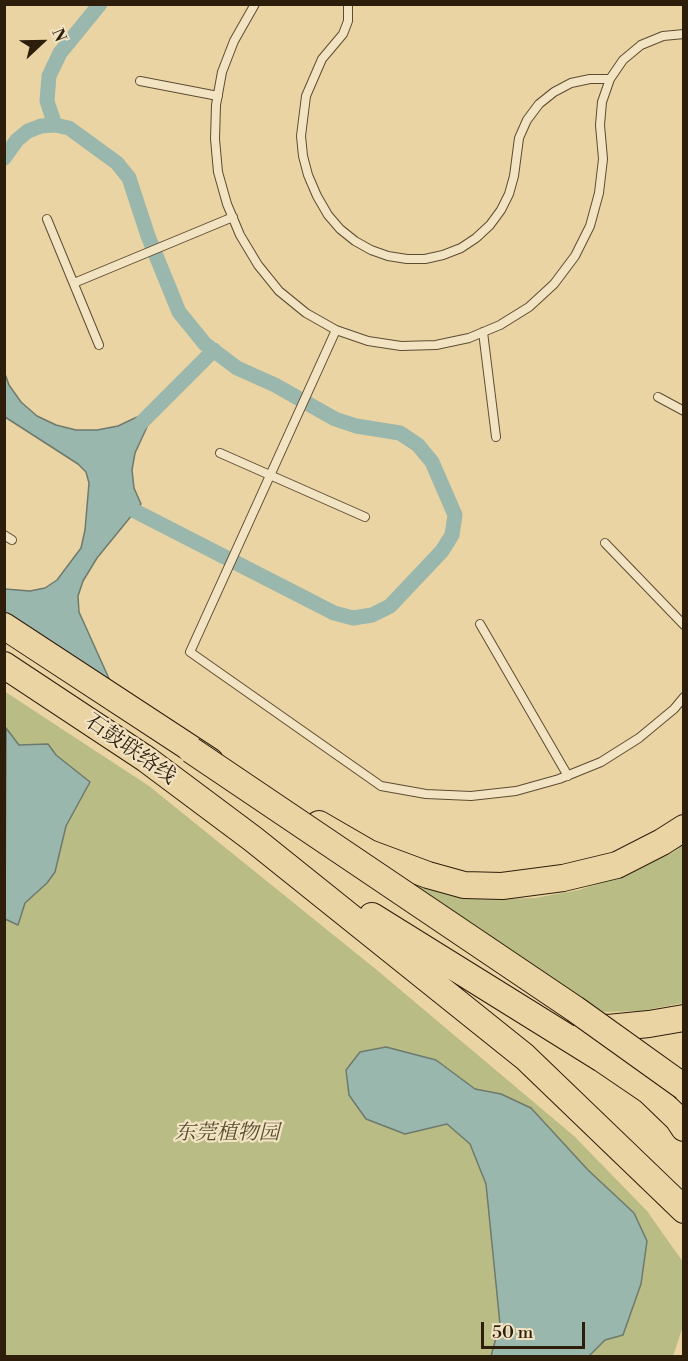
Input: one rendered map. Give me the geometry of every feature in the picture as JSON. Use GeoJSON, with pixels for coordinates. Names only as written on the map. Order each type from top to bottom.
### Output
{"type":"FeatureCollection","features":[{"type":"Feature","properties":{"kind":"highway","name":"石鼓联络线"},"geometry":{"type":"LineString","coordinates":[[4,626],[191,750]]}},
{"type":"Feature","properties":{"kind":"highway","name":"石鼓联络线"},"geometry":{"type":"LineString","coordinates":[[4,665],[146,759],[253,839]]}},
{"type":"Feature","properties":{"kind":"highway"},"geometry":{"type":"LineString","coordinates":[[191,750],[369,853],[428,875],[464,885],[512,885],[563,878],[617,865],[684,828]]}},
{"type":"Feature","properties":{"kind":"highway"},"geometry":{"type":"LineString","coordinates":[[191,750],[575,1009],[684,1087]]}},
{"type":"Feature","properties":{"kind":"highway"},"geometry":{"type":"LineString","coordinates":[[253,839],[437,958],[549,1017],[573,1024],[608,1028],[684,1018]]}},
{"type":"Feature","properties":{"kind":"highway"},"geometry":{"type":"LineString","coordinates":[[253,839],[525,1057],[684,1210]]}},
{"type":"Feature","properties":{"kind":"highway"},"geometry":{"type":"LineString","coordinates":[[482,983],[649,1091],[678,1119],[684,1128]]}},
{"type":"Feature","properties":{"kind":"lane"},"geometry":{"type":"LineString","coordinates":[[255,4],[234,41],[222,72],[218,96],[214,139],[218,172],[227,204],[258,265],[279,291],[306,313],[336,330],[368,341],[402,346],[436,345],[469,338],[501,325],[529,307],[554,284],[574,256],[590,226],[599,193],[603,159],[600,125],[602,102],[610,80],[623,60],[641,45],[663,36],[684,34]]}},
{"type":"Feature","properties":{"kind":"lane"},"geometry":{"type":"LineString","coordinates":[[348,4],[348,21],[343,34],[322,59],[306,96],[301,136],[303,156],[308,175],[328,215],[340,229],[371,250],[388,256],[425,259],[461,248],[476,238],[490,225],[509,194],[519,138],[527,120],[539,104],[554,92],[571,83],[590,79],[610,80]]}},
{"type":"Feature","properties":{"kind":"lane"},"geometry":{"type":"LineString","coordinates":[[140,81],[218,96]]}},
{"type":"Feature","properties":{"kind":"lane"},"geometry":{"type":"LineString","coordinates":[[74,283],[233,217]]}},
{"type":"Feature","properties":{"kind":"lane"},"geometry":{"type":"LineString","coordinates":[[47,219],[99,345]]}},
{"type":"Feature","properties":{"kind":"lane"},"geometry":{"type":"LineString","coordinates":[[336,330],[190,652],[381,786],[426,794],[471,796],[516,791],[567,776],[601,762],[639,738],[684,698]]}},
{"type":"Feature","properties":{"kind":"lane"},"geometry":{"type":"LineString","coordinates":[[483,332],[496,437]]}},
{"type":"Feature","properties":{"kind":"lane"},"geometry":{"type":"LineString","coordinates":[[658,397],[684,411]]}},
{"type":"Feature","properties":{"kind":"lane"},"geometry":{"type":"LineString","coordinates":[[220,453],[365,517]]}},
{"type":"Feature","properties":{"kind":"lane"},"geometry":{"type":"LineString","coordinates":[[605,543],[684,625]]}},
{"type":"Feature","properties":{"kind":"lane"},"geometry":{"type":"LineString","coordinates":[[480,624],[567,776]]}},
{"type":"Feature","properties":{"kind":"green space","name":"东莞植物园"},"geometry":{"type":"Polygon","coordinates":[[[4,691],[149,786],[378,971],[574,1136],[647,1211],[683,1262],[683,1326],[673,1356],[5,1356],[4,691]]]}},
{"type":"Feature","properties":{"kind":"green space"},"geometry":{"type":"Polygon","coordinates":[[[683,845],[683,1003],[641,1011],[600,1012],[404,879],[447,892],[491,899],[535,898],[579,890],[621,876],[674,852],[683,845]]]}},
{"type":"Feature","properties":{"kind":"water"},"geometry":{"type":"Polygon","coordinates":[[[4,371],[9,385],[21,402],[37,416],[56,425],[76,430],[97,430],[118,426],[137,417],[147,427],[135,453],[132,470],[134,488],[141,504],[97,558],[83,581],[78,596],[79,612],[111,683],[5,612],[5,589],[30,591],[45,588],[57,580],[81,548],[89,483],[86,472],[78,464],[5,417],[4,371]]]}},
{"type":"Feature","properties":{"kind":"water"},"geometry":{"type":"Polygon","coordinates":[[[6,728],[19,745],[48,744],[56,755],[90,782],[66,826],[55,872],[47,883],[25,903],[18,925],[5,919],[6,728]]]}},
{"type":"Feature","properties":{"kind":"water"},"geometry":{"type":"Polygon","coordinates":[[[386,1047],[436,1060],[475,1089],[501,1094],[531,1108],[588,1170],[634,1213],[647,1241],[641,1284],[623,1335],[605,1340],[589,1356],[491,1356],[500,1324],[486,1184],[470,1144],[447,1124],[405,1134],[366,1119],[349,1095],[346,1070],[360,1052],[386,1047]]]}},
{"type":"Feature","properties":{"kind":"waterway"},"geometry":{"type":"LineString","coordinates":[[55,125],[47,101],[49,76],[60,53],[100,4]]}},
{"type":"Feature","properties":{"kind":"waterway"},"geometry":{"type":"LineString","coordinates":[[4,158],[17,140],[28,131],[41,126],[55,125],[69,128],[117,163],[129,178],[148,236],[179,312],[205,344],[237,368],[275,385],[335,419],[356,426],[400,433],[418,445],[432,462],[455,515],[452,535],[442,551],[390,606],[372,615],[353,618],[334,613],[135,511],[121,496]]}},
{"type":"Feature","properties":{"kind":"waterway"},"geometry":{"type":"LineString","coordinates":[[129,435],[214,350]]}}]}
